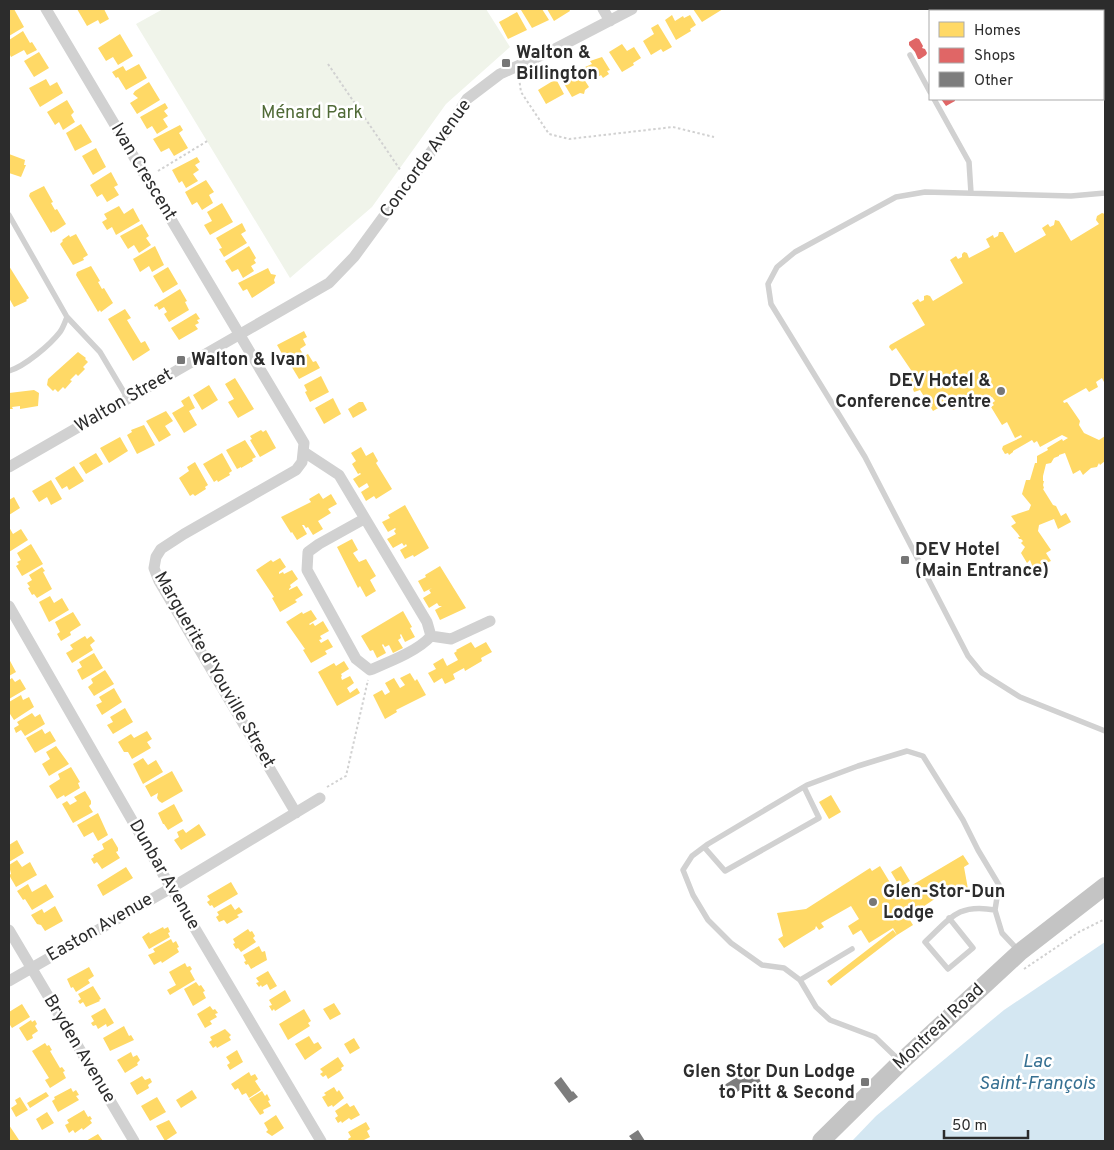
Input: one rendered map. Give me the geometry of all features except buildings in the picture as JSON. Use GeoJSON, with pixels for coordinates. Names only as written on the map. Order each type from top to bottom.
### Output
{"type":"FeatureCollection","features":[{"type":"Feature","properties":{"kind":"main road","name":"Montreal Road"},"geometry":{"type":"LineString","coordinates":[[821,1141],[901,1062],[1020,952],[1105,886]]}},
{"type":"Feature","properties":{"kind":"main road","name":"Montreal Road"},"geometry":{"type":"LineString","coordinates":[[1062,920],[1105,898]]}},
{"type":"Feature","properties":{"kind":"street","name":"Ivan Crescent"},"geometry":{"type":"LineString","coordinates":[[46,9],[239,335]]}},
{"type":"Feature","properties":{"kind":"street"},"geometry":{"type":"LineString","coordinates":[[603,9],[610,21]]}},
{"type":"Feature","properties":{"kind":"street","name":"Concorde Avenue"},"geometry":{"type":"LineString","coordinates":[[239,335],[329,283],[336,276],[354,257],[447,130],[467,99],[500,74],[632,9]]}},
{"type":"Feature","properties":{"kind":"street","name":"Walton Street"},"geometry":{"type":"LineString","coordinates":[[9,467],[239,335]]}},
{"type":"Feature","properties":{"kind":"street"},"geometry":{"type":"LineString","coordinates":[[239,335],[300,435],[304,443],[304,452],[339,475],[427,622],[431,636]]}},
{"type":"Feature","properties":{"kind":"street","name":"Marguerite d'Youville Street"},"geometry":{"type":"LineString","coordinates":[[296,813],[159,581],[154,568],[156,557],[161,549],[296,470],[302,462],[304,452]]}},
{"type":"Feature","properties":{"kind":"street"},"geometry":{"type":"LineString","coordinates":[[364,519],[308,552],[307,570],[356,659],[370,670],[425,642],[431,636]]}},
{"type":"Feature","properties":{"kind":"street","name":"Dunbar Avenue"},"geometry":{"type":"LineString","coordinates":[[9,606],[171,888],[321,1141]]}},
{"type":"Feature","properties":{"kind":"street"},"geometry":{"type":"LineString","coordinates":[[431,636],[450,640],[490,621]]}},
{"type":"Feature","properties":{"kind":"street","name":"Easton Avenue"},"geometry":{"type":"LineString","coordinates":[[9,981],[171,888],[320,798]]}},
{"type":"Feature","properties":{"kind":"street","name":"Bryden Avenue"},"geometry":{"type":"LineString","coordinates":[[9,930],[134,1141]]}},
{"type":"Feature","properties":{"kind":"lane"},"geometry":{"type":"LineString","coordinates":[[910,55],[929,90]]}},
{"type":"Feature","properties":{"kind":"lane"},"geometry":{"type":"LineString","coordinates":[[935,100],[969,162],[971,193]]}},
{"type":"Feature","properties":{"kind":"lane"},"geometry":{"type":"LineString","coordinates":[[1105,193],[1071,196],[925,192],[896,197],[795,252],[776,267],[768,284],[771,304],[865,458],[968,656],[982,673],[1020,697],[1105,731]]}},
{"type":"Feature","properties":{"kind":"lane"},"geometry":{"type":"LineString","coordinates":[[9,215],[67,317],[100,352],[128,399]]}},
{"type":"Feature","properties":{"kind":"lane"},"geometry":{"type":"LineString","coordinates":[[9,371],[16,369],[37,354],[61,331],[67,317]]}},
{"type":"Feature","properties":{"kind":"lane"},"geometry":{"type":"LineString","coordinates":[[901,1062],[875,1037],[830,1020],[816,1007],[800,980],[784,968],[762,965],[732,943],[708,920],[692,895],[683,870],[692,856],[804,787],[858,766],[907,751],[923,756],[963,820],[999,885],[995,910],[1002,933],[1020,952]]}},
{"type":"Feature","properties":{"kind":"lane"},"geometry":{"type":"LineString","coordinates":[[704,848],[725,871],[820,818],[804,787]]}},
{"type":"Feature","properties":{"kind":"lane"},"geometry":{"type":"LineString","coordinates":[[950,918],[973,948],[948,969],[925,942],[955,913],[980,907],[995,910]]}},
{"type":"Feature","properties":{"kind":"lane"},"geometry":{"type":"LineString","coordinates":[[800,980],[852,948]]}},
{"type":"Feature","properties":{"kind":"path"},"geometry":{"type":"LineString","coordinates":[[328,64],[401,171]]}},
{"type":"Feature","properties":{"kind":"path"},"geometry":{"type":"LineString","coordinates":[[519,78],[521,92],[549,134],[569,139],[673,127],[714,137]]}},
{"type":"Feature","properties":{"kind":"path"},"geometry":{"type":"LineString","coordinates":[[158,171],[209,140]]}},
{"type":"Feature","properties":{"kind":"path"},"geometry":{"type":"LineString","coordinates":[[327,787],[346,776],[370,670]]}},
{"type":"Feature","properties":{"kind":"path"},"geometry":{"type":"LineString","coordinates":[[1022,971],[1078,932],[1105,919]]}},
{"type":"Feature","properties":{"kind":"green space","name":"Ménard Park"},"geometry":{"type":"Polygon","coordinates":[[[163,9],[486,9],[510,47],[446,104],[372,207],[290,278],[136,24],[163,9]]]}},
{"type":"Feature","properties":{"kind":"water","name":"Lac Saint-François"},"geometry":{"type":"Polygon","coordinates":[[[1105,942],[1105,1141],[852,1141],[876,1116],[1004,1010],[1105,942]]]}},
{"type":"Feature","properties":{"kind":"place","name":"Walton & Billington"},"geometry":{"type":"Point","coordinates":[506,63]}},
{"type":"Feature","properties":{"kind":"place","name":"Walton & Ivan"},"geometry":{"type":"Point","coordinates":[181,360]}},
{"type":"Feature","properties":{"kind":"place","name":"DEV Hotel & Conference Centre"},"geometry":{"type":"Point","coordinates":[1001,391]}},
{"type":"Feature","properties":{"kind":"place","name":"DEV Hotel (Main Entrance)"},"geometry":{"type":"Point","coordinates":[905,560]}},
{"type":"Feature","properties":{"kind":"place","name":"Glen-Stor-Dun Lodge"},"geometry":{"type":"Point","coordinates":[873,902]}},
{"type":"Feature","properties":{"kind":"place","name":"Glen Stor Dun Lodge to Pitt & Second"},"geometry":{"type":"Point","coordinates":[865,1082]}}]}
